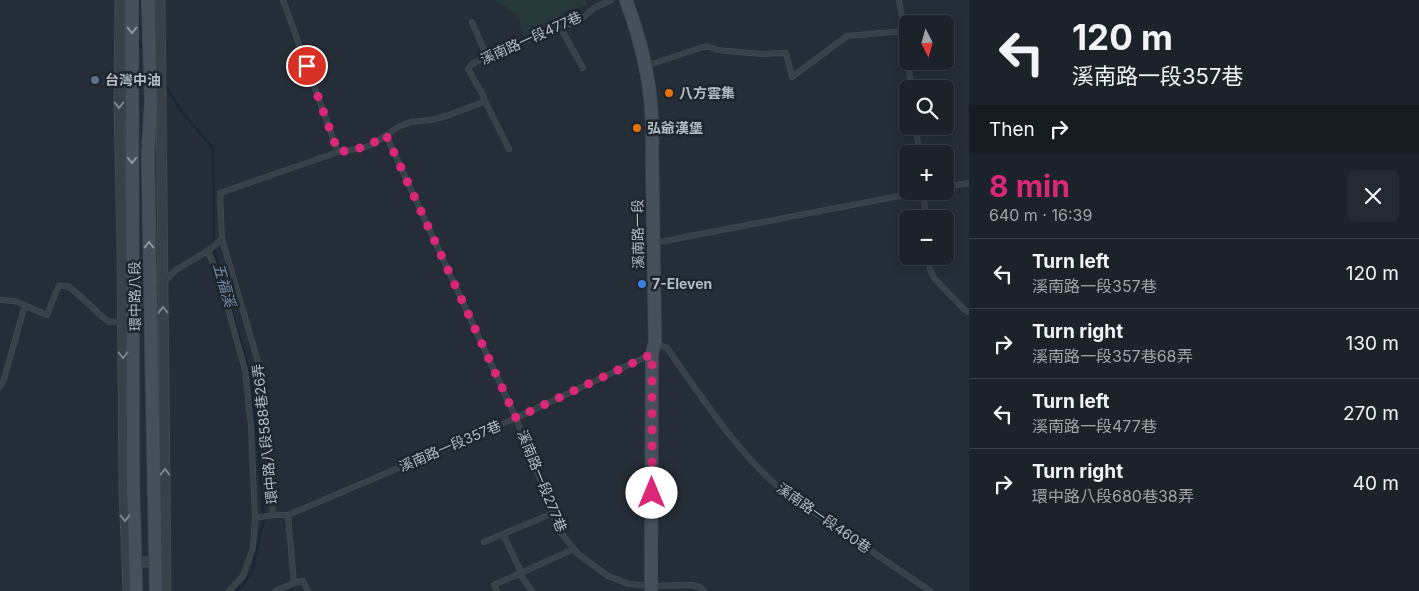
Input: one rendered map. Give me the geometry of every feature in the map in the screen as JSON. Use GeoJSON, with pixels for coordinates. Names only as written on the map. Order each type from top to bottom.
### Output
{"type":"FeatureCollection","features":[{"type":"Feature","properties":{"kind":"street","name":"環中路八段"},"geometry":{"type":"LineString","coordinates":[[128,0],[120,39],[119,106],[130,563],[136,591]]}},
{"type":"Feature","properties":{"kind":"street","name":"環中路八段"},"geometry":{"type":"LineString","coordinates":[[128,0],[132,59],[133,311],[128,591]]}},
{"type":"Feature","properties":{"kind":"street","name":"環中路八段"},"geometry":{"type":"LineString","coordinates":[[148,0],[150,294],[160,561],[166,591]]}},
{"type":"Feature","properties":{"kind":"street","name":"環中路八段"},"geometry":{"type":"LineString","coordinates":[[156,591],[160,561],[162,284],[160,0]]}},
{"type":"Feature","properties":{"kind":"street","name":"溪南路一段"},"geometry":{"type":"LineString","coordinates":[[626,0],[634,22],[650,83],[653,126],[651,589]]}},
{"type":"Feature","properties":{"kind":"street"},"geometry":{"type":"LineString","coordinates":[[130,563],[160,561]]}},
{"type":"Feature","properties":{"kind":"lane"},"geometry":{"type":"LineString","coordinates":[[283,0],[338,152],[363,148],[406,124],[446,116],[481,103],[484,100],[509,149]]}},
{"type":"Feature","properties":{"kind":"lane","name":"溪南路一段477巷"},"geometry":{"type":"LineString","coordinates":[[484,100],[468,70],[472,64],[580,20],[594,8],[611,0]]}},
{"type":"Feature","properties":{"kind":"lane"},"geometry":{"type":"LineString","coordinates":[[899,0],[902,15]]}},
{"type":"Feature","properties":{"kind":"lane"},"geometry":{"type":"LineString","coordinates":[[472,22],[488,56]]}},
{"type":"Feature","properties":{"kind":"lane"},"geometry":{"type":"LineString","coordinates":[[560,27],[583,68]]}},
{"type":"Feature","properties":{"kind":"lane"},"geometry":{"type":"LineString","coordinates":[[646,66],[706,46],[717,50],[761,54],[786,53],[792,77],[847,36],[899,32]]}},
{"type":"Feature","properties":{"kind":"lane","name":"溪南路一段277巷"},"geometry":{"type":"LineString","coordinates":[[386,135],[516,418],[562,533],[578,554],[608,576],[629,584],[651,589],[691,585],[700,587],[704,591]]}},
{"type":"Feature","properties":{"kind":"lane","name":"環中路八段588巷26弄"},"geometry":{"type":"LineString","coordinates":[[273,515],[259,365],[222,239],[220,193],[338,152]]}},
{"type":"Feature","properties":{"kind":"lane"},"geometry":{"type":"LineString","coordinates":[[954,185],[969,182]]}},
{"type":"Feature","properties":{"kind":"lane"},"geometry":{"type":"LineString","coordinates":[[653,243],[899,196]]}},
{"type":"Feature","properties":{"kind":"lane"},"geometry":{"type":"LineString","coordinates":[[0,300],[15,301],[47,315],[59,286],[68,286],[81,295],[95,312],[109,322],[123,322],[176,270],[222,239]]}},
{"type":"Feature","properties":{"kind":"lane"},"geometry":{"type":"LineString","coordinates":[[208,250],[221,282],[245,370],[251,426],[255,518],[252,548],[243,576],[229,591]]}},
{"type":"Feature","properties":{"kind":"lane"},"geometry":{"type":"LineString","coordinates":[[930,265],[934,278],[969,312]]}},
{"type":"Feature","properties":{"kind":"lane"},"geometry":{"type":"LineString","coordinates":[[0,387],[25,305]]}},
{"type":"Feature","properties":{"kind":"lane","name":"溪南路一段357巷"},"geometry":{"type":"LineString","coordinates":[[255,518],[288,515],[516,418],[653,348]]}},
{"type":"Feature","properties":{"kind":"lane","name":"溪南路一段460巷"},"geometry":{"type":"LineString","coordinates":[[653,348],[667,348],[718,421],[771,481],[930,591]]}},
{"type":"Feature","properties":{"kind":"lane"},"geometry":{"type":"LineString","coordinates":[[484,542],[553,513]]}},
{"type":"Feature","properties":{"kind":"lane"},"geometry":{"type":"LineString","coordinates":[[288,515],[294,583]]}},
{"type":"Feature","properties":{"kind":"lane"},"geometry":{"type":"LineString","coordinates":[[504,534],[520,572],[532,591]]}},
{"type":"Feature","properties":{"kind":"lane"},"geometry":{"type":"LineString","coordinates":[[497,591],[494,584],[574,549]]}},
{"type":"Feature","properties":{"kind":"lane"},"geometry":{"type":"LineString","coordinates":[[275,591],[303,581],[308,591]]}},
{"type":"Feature","properties":{"kind":"shaded area"},"geometry":{"type":"Polygon","coordinates":[[[494,0],[586,0],[588,4],[564,13],[567,21],[524,36],[518,15],[494,0]]]}},
{"type":"Feature","properties":{"kind":"waterway","name":"五福溪"},"geometry":{"type":"LineString","coordinates":[[137,38],[144,50]]}},
{"type":"Feature","properties":{"kind":"waterway","name":"五福溪"},"geometry":{"type":"LineString","coordinates":[[164,83],[181,111],[213,148],[214,249],[251,376],[264,519],[252,571],[243,585],[236,591]]}},
{"type":"Feature","properties":{"kind":"place","name":"台灣中油"},"geometry":{"type":"Point","coordinates":[95,80]}},
{"type":"Feature","properties":{"kind":"place","name":"八方雲集"},"geometry":{"type":"Point","coordinates":[669,93]}},
{"type":"Feature","properties":{"kind":"place","name":"弘爺漢堡"},"geometry":{"type":"Point","coordinates":[637,128]}},
{"type":"Feature","properties":{"kind":"place","name":"7-Eleven"},"geometry":{"type":"Point","coordinates":[642,284]}},
{"type":"Feature","properties":{"kind":"route"},"geometry":{"type":"LineString","coordinates":[[307,66],[338,152],[363,148],[386,135],[516,418],[627,364],[652,354],[652,493]]}}]}
